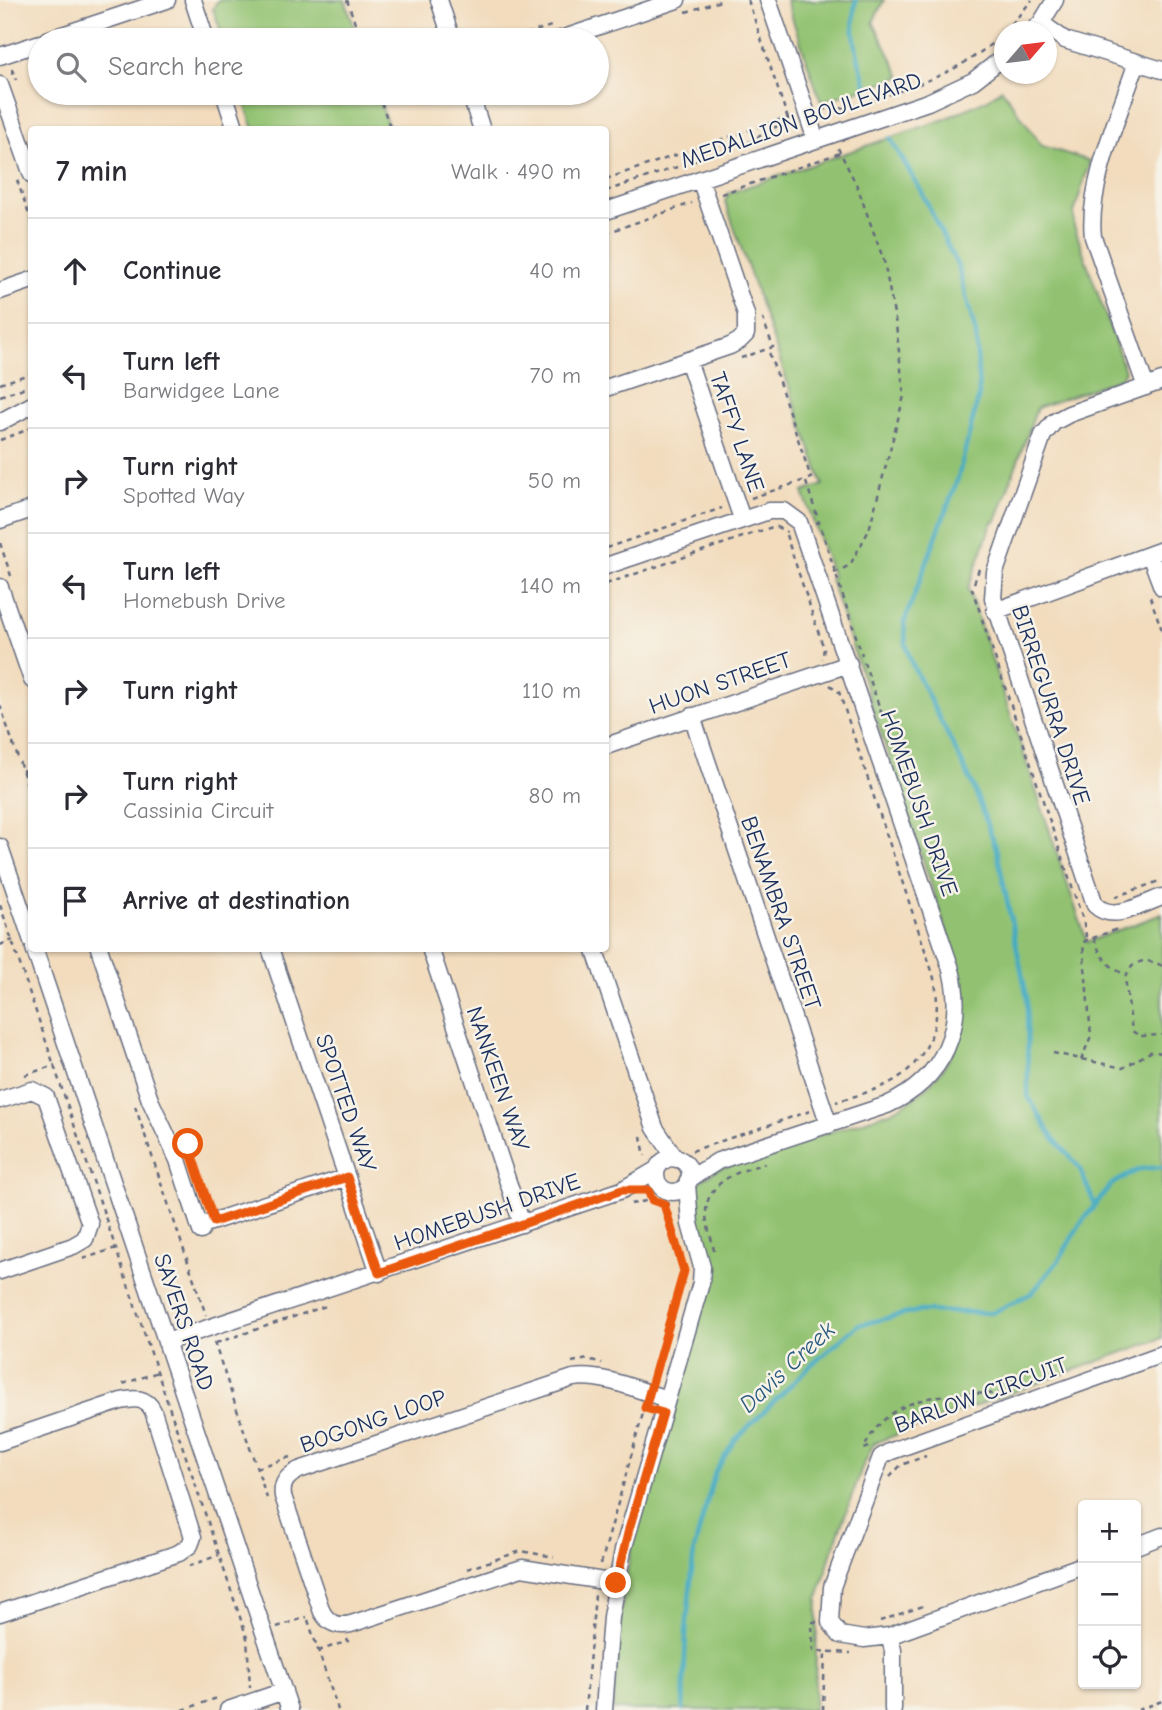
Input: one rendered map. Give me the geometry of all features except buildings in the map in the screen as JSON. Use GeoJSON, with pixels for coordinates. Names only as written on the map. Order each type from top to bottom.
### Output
{"type":"FeatureCollection","features":[{"type":"Feature","properties":{"kind":"street"},"geometry":{"type":"LineString","coordinates":[[83,28],[167,0]]}},
{"type":"Feature","properties":{"kind":"street"},"geometry":{"type":"LineString","coordinates":[[192,0],[202,28]]}},
{"type":"Feature","properties":{"kind":"street"},"geometry":{"type":"LineString","coordinates":[[439,0],[448,28]]}},
{"type":"Feature","properties":{"kind":"street"},"geometry":{"type":"LineString","coordinates":[[594,28],[677,0]]}},
{"type":"Feature","properties":{"kind":"street"},"geometry":{"type":"LineString","coordinates":[[768,0],[823,138]]}},
{"type":"Feature","properties":{"kind":"street"},"geometry":{"type":"LineString","coordinates":[[1041,21],[1055,0]]}},
{"type":"Feature","properties":{"kind":"street"},"geometry":{"type":"LineString","coordinates":[[1057,36],[1162,70]]}},
{"type":"Feature","properties":{"kind":"street"},"geometry":{"type":"LineString","coordinates":[[0,56],[28,47]]}},
{"type":"Feature","properties":{"kind":"street"},"geometry":{"type":"LineString","coordinates":[[1137,62],[1104,162],[1091,220],[1093,237],[1146,387]]}},
{"type":"Feature","properties":{"kind":"street","name":"MEDALLION BOULEVARD"},"geometry":{"type":"LineString","coordinates":[[609,210],[928,102],[973,81],[994,65]]}},
{"type":"Feature","properties":{"kind":"street"},"geometry":{"type":"LineString","coordinates":[[0,85],[28,164]]}},
{"type":"Feature","properties":{"kind":"street"},"geometry":{"type":"LineString","coordinates":[[228,105],[235,126]]}},
{"type":"Feature","properties":{"kind":"street"},"geometry":{"type":"LineString","coordinates":[[474,105],[481,126]]}},
{"type":"Feature","properties":{"kind":"street"},"geometry":{"type":"LineString","coordinates":[[609,387],[735,344],[743,338],[747,329],[746,314],[714,196],[700,179]]}},
{"type":"Feature","properties":{"kind":"street"},"geometry":{"type":"LineString","coordinates":[[0,291],[28,281]]}},
{"type":"Feature","properties":{"kind":"street","name":"TAFFY LANE"},"geometry":{"type":"LineString","coordinates":[[688,360],[743,520]]}},
{"type":"Feature","properties":{"kind":"street","name":"BIRREGURRA DRIVE"},"geometry":{"type":"LineString","coordinates":[[1106,905],[1092,899],[995,611],[995,572],[1044,435],[1054,422],[1069,414],[1162,381]]}},
{"type":"Feature","properties":{"kind":"street"},"geometry":{"type":"LineString","coordinates":[[0,410],[28,405]]}},
{"type":"Feature","properties":{"kind":"street"},"geometry":{"type":"LineString","coordinates":[[0,422],[28,407]]}},
{"type":"Feature","properties":{"kind":"street"},"geometry":{"type":"LineString","coordinates":[[0,520],[28,510]]}},
{"type":"Feature","properties":{"kind":"street"},"geometry":{"type":"LineString","coordinates":[[609,565],[769,511],[784,511],[795,517],[802,528]]}},
{"type":"Feature","properties":{"kind":"street","name":"HOMEBUSH DRIVE"},"geometry":{"type":"LineString","coordinates":[[166,1342],[887,1105],[925,1080],[938,1064],[949,1044],[956,1017],[957,1002],[950,966],[802,528]]}},
{"type":"Feature","properties":{"kind":"street"},"geometry":{"type":"LineString","coordinates":[[995,611],[1156,553],[1156,592]]}},
{"type":"Feature","properties":{"kind":"street"},"geometry":{"type":"LineString","coordinates":[[0,587],[28,668]]}},
{"type":"Feature","properties":{"kind":"street","name":"HUON STREET"},"geometry":{"type":"LineString","coordinates":[[609,745],[849,664]]}},
{"type":"Feature","properties":{"kind":"street","name":"BENAMBRA STREET"},"geometry":{"type":"LineString","coordinates":[[692,716],[829,1125]]}},
{"type":"Feature","properties":{"kind":"street"},"geometry":{"type":"LineString","coordinates":[[0,847],[28,929]]}},
{"type":"Feature","properties":{"kind":"street"},"geometry":{"type":"LineString","coordinates":[[1106,905],[1121,912],[1162,897]]}},
{"type":"Feature","properties":{"kind":"street","name":"SAYERS ROAD"},"geometry":{"type":"LineString","coordinates":[[35,952],[290,1710]]}},
{"type":"Feature","properties":{"kind":"street"},"geometry":{"type":"LineString","coordinates":[[100,952],[150,1100],[178,1160],[200,1228],[347,1177]]}},
{"type":"Feature","properties":{"kind":"street","name":"SPOTTED WAY"},"geometry":{"type":"LineString","coordinates":[[271,952],[379,1273]]}},
{"type":"Feature","properties":{"kind":"street","name":"NANKEEN WAY"},"geometry":{"type":"LineString","coordinates":[[431,952],[522,1224]]}},
{"type":"Feature","properties":{"kind":"street"},"geometry":{"type":"LineString","coordinates":[[595,952],[701,1258],[701,1283],[629,1529],[615,1591],[604,1710]]}},
{"type":"Feature","properties":{"kind":"street"},"geometry":{"type":"LineString","coordinates":[[0,1100],[32,1090],[46,1097],[90,1224],[88,1235],[80,1243],[0,1271]]}},
{"type":"Feature","properties":{"kind":"street","name":"BARLOW CIRCUIT"},"geometry":{"type":"LineString","coordinates":[[830,1622],[830,1595],[838,1569],[881,1457],[1162,1354]]}},
{"type":"Feature","properties":{"kind":"street","name":"BOGONG LOOP"},"geometry":{"type":"LineString","coordinates":[[615,1591],[522,1568],[351,1624],[334,1624],[322,1612],[283,1496],[283,1484],[288,1476],[299,1470],[573,1378],[591,1376],[665,1406]]}},
{"type":"Feature","properties":{"kind":"street"},"geometry":{"type":"LineString","coordinates":[[0,1442],[121,1401],[137,1398],[146,1401],[153,1411],[193,1537],[190,1545],[179,1553],[0,1613]]}},
{"type":"Feature","properties":{"kind":"street"},"geometry":{"type":"LineString","coordinates":[[1141,1544],[1162,1536]]}},
{"type":"Feature","properties":{"kind":"street"},"geometry":{"type":"LineString","coordinates":[[830,1622],[835,1631],[845,1637],[889,1636],[1078,1567]]}},
{"type":"Feature","properties":{"kind":"street"},"geometry":{"type":"LineString","coordinates":[[889,1636],[893,1650],[892,1710]]}},
{"type":"Feature","properties":{"kind":"street"},"geometry":{"type":"LineString","coordinates":[[228,1702],[255,1701],[284,1692]]}},
{"type":"Feature","properties":{"kind":"path"},"geometry":{"type":"LineString","coordinates":[[347,0],[357,28]]}},
{"type":"Feature","properties":{"kind":"path"},"geometry":{"type":"LineString","coordinates":[[748,0],[788,120]]}},
{"type":"Feature","properties":{"kind":"path"},"geometry":{"type":"LineString","coordinates":[[1014,21],[1032,0]]}},
{"type":"Feature","properties":{"kind":"path"},"geometry":{"type":"LineString","coordinates":[[805,480],[835,568],[834,573],[850,565],[869,530],[904,396],[897,325],[884,261],[857,186],[840,153],[823,138],[820,109],[852,107],[924,83],[970,60],[994,41]]}},
{"type":"Feature","properties":{"kind":"path"},"geometry":{"type":"LineString","coordinates":[[382,105],[390,126]]}},
{"type":"Feature","properties":{"kind":"path"},"geometry":{"type":"LineString","coordinates":[[609,177],[779,120],[788,120]]}},
{"type":"Feature","properties":{"kind":"path"},"geometry":{"type":"LineString","coordinates":[[609,190],[748,143],[788,120]]}},
{"type":"Feature","properties":{"kind":"path"},"geometry":{"type":"LineString","coordinates":[[609,232],[840,153]]}},
{"type":"Feature","properties":{"kind":"path"},"geometry":{"type":"LineString","coordinates":[[714,196],[724,203]]}},
{"type":"Feature","properties":{"kind":"path"},"geometry":{"type":"LineString","coordinates":[[609,547],[811,478],[768,349]]}},
{"type":"Feature","properties":{"kind":"path"},"geometry":{"type":"LineString","coordinates":[[0,384],[28,374]]}},
{"type":"Feature","properties":{"kind":"path"},"geometry":{"type":"LineString","coordinates":[[0,396],[28,386]]}},
{"type":"Feature","properties":{"kind":"path"},"geometry":{"type":"LineString","coordinates":[[0,440],[28,430]]}},
{"type":"Feature","properties":{"kind":"path"},"geometry":{"type":"LineString","coordinates":[[785,532],[819,522]]}},
{"type":"Feature","properties":{"kind":"path"},"geometry":{"type":"LineString","coordinates":[[609,583],[775,526],[785,532],[824,649],[821,657],[826,672],[831,686],[839,692],[937,985],[938,1010],[928,1045],[902,1075],[884,1086],[823,1107],[671,1175]]}},
{"type":"Feature","properties":{"kind":"path"},"geometry":{"type":"LineString","coordinates":[[1156,592],[1162,630]]}},
{"type":"Feature","properties":{"kind":"path"},"geometry":{"type":"LineString","coordinates":[[0,705],[28,788]]}},
{"type":"Feature","properties":{"kind":"path"},"geometry":{"type":"LineString","coordinates":[[22,771],[28,769]]}},
{"type":"Feature","properties":{"kind":"path"},"geometry":{"type":"LineString","coordinates":[[1106,905],[1162,880]]}},
{"type":"Feature","properties":{"kind":"path"},"geometry":{"type":"LineString","coordinates":[[0,905],[247,1638],[249,1685],[255,1701]]}},
{"type":"Feature","properties":{"kind":"path"},"geometry":{"type":"LineString","coordinates":[[1081,1060],[1091,1036],[1082,952],[1085,941],[1094,938],[1101,957],[1115,970],[1126,975]]}},
{"type":"Feature","properties":{"kind":"path"},"geometry":{"type":"LineString","coordinates":[[0,945],[13,940]]}},
{"type":"Feature","properties":{"kind":"path"},"geometry":{"type":"LineString","coordinates":[[1162,966],[1153,961],[1143,961],[1130,968],[1126,975],[1132,1031],[1140,1036],[1162,1035]]}},
{"type":"Feature","properties":{"kind":"path"},"geometry":{"type":"LineString","coordinates":[[1053,1053],[1123,1068],[1152,1051],[1162,1053]]}},
{"type":"Feature","properties":{"kind":"path"},"geometry":{"type":"LineString","coordinates":[[671,1175],[710,1195]]}},
{"type":"Feature","properties":{"kind":"path"},"geometry":{"type":"LineString","coordinates":[[585,1710],[596,1588],[607,1538],[684,1271],[671,1175]]}},
{"type":"Feature","properties":{"kind":"path"},"geometry":{"type":"LineString","coordinates":[[877,1444],[864,1449],[874,1430],[885,1418],[920,1401],[963,1392],[1002,1395],[1004,1398]]}},
{"type":"Feature","properties":{"kind":"path"},"geometry":{"type":"LineString","coordinates":[[647,1400],[665,1406]]}},
{"type":"Feature","properties":{"kind":"path"},"geometry":{"type":"LineString","coordinates":[[889,1477],[901,1465],[927,1456]]}},
{"type":"Feature","properties":{"kind":"path"},"geometry":{"type":"LineString","coordinates":[[456,1573],[521,1551],[563,1558]]}},
{"type":"Feature","properties":{"kind":"path"},"geometry":{"type":"LineString","coordinates":[[596,1588],[615,1591]]}},
{"type":"Feature","properties":{"kind":"path"},"geometry":{"type":"LineString","coordinates":[[874,1623],[935,1602]]}},
{"type":"Feature","properties":{"kind":"path"},"geometry":{"type":"LineString","coordinates":[[812,1622],[830,1622]]}},
{"type":"Feature","properties":{"kind":"path"},"geometry":{"type":"LineString","coordinates":[[823,1710],[825,1653]]}},
{"type":"Feature","properties":{"kind":"path"},"geometry":{"type":"LineString","coordinates":[[1138,1710],[1162,1701]]}},
{"type":"Feature","properties":{"kind":"path"},"geometry":{"type":"LineString","coordinates":[[183,1710],[228,1702]]}},
{"type":"Feature","properties":{"kind":"green space"},"geometry":{"type":"Polygon","coordinates":[[[345,0],[355,28],[220,28],[213,9],[217,1],[345,0]]]}},
{"type":"Feature","properties":{"kind":"green space"},"geometry":{"type":"Polygon","coordinates":[[[786,0],[884,0],[873,22],[901,77],[821,102],[786,0]]]}},
{"type":"Feature","properties":{"kind":"green space"},"geometry":{"type":"Polygon","coordinates":[[[1002,89],[1042,146],[1090,161],[1074,213],[1074,226],[1125,371],[1121,378],[1037,408],[968,589],[1087,942],[1162,914],[1162,1338],[874,1443],[862,1468],[831,1554],[818,1599],[814,1710],[613,1710],[621,1610],[633,1538],[710,1268],[694,1207],[694,1186],[716,1170],[890,1112],[910,1101],[941,1072],[959,1037],[963,1017],[960,972],[803,492],[823,485],[725,201],[729,193],[945,119],[988,99],[1002,89]]]}},
{"type":"Feature","properties":{"kind":"green space"},"geometry":{"type":"Polygon","coordinates":[[[245,105],[381,105],[388,126],[253,126],[245,105]]]}},
{"type":"Feature","properties":{"kind":"waterway"},"geometry":{"type":"LineString","coordinates":[[856,0],[854,33],[867,88]]}},
{"type":"Feature","properties":{"kind":"waterway"},"geometry":{"type":"LineString","coordinates":[[890,138],[921,191],[958,267],[976,334],[979,395],[958,478],[904,623],[906,644],[911,662],[972,783],[997,851],[1027,998],[1028,1096],[1051,1135],[1079,1167],[1095,1205]]}},
{"type":"Feature","properties":{"kind":"waterway","name":"Davis Creek"},"geometry":{"type":"LineString","coordinates":[[683,1710],[686,1631],[694,1550],[715,1472],[735,1440],[810,1366],[858,1325],[918,1311],[992,1313],[1032,1293],[1059,1260],[1080,1224],[1112,1184],[1140,1169],[1162,1167]]}},
{"type":"Feature","properties":{"kind":"route"},"geometry":{"type":"LineString","coordinates":[[188,1144],[214,1222],[347,1177],[379,1273],[622,1190],[648,1190],[652,1200],[664,1204],[681,1256],[683,1279],[648,1393],[645,1408],[663,1413],[616,1583]]}}]}
